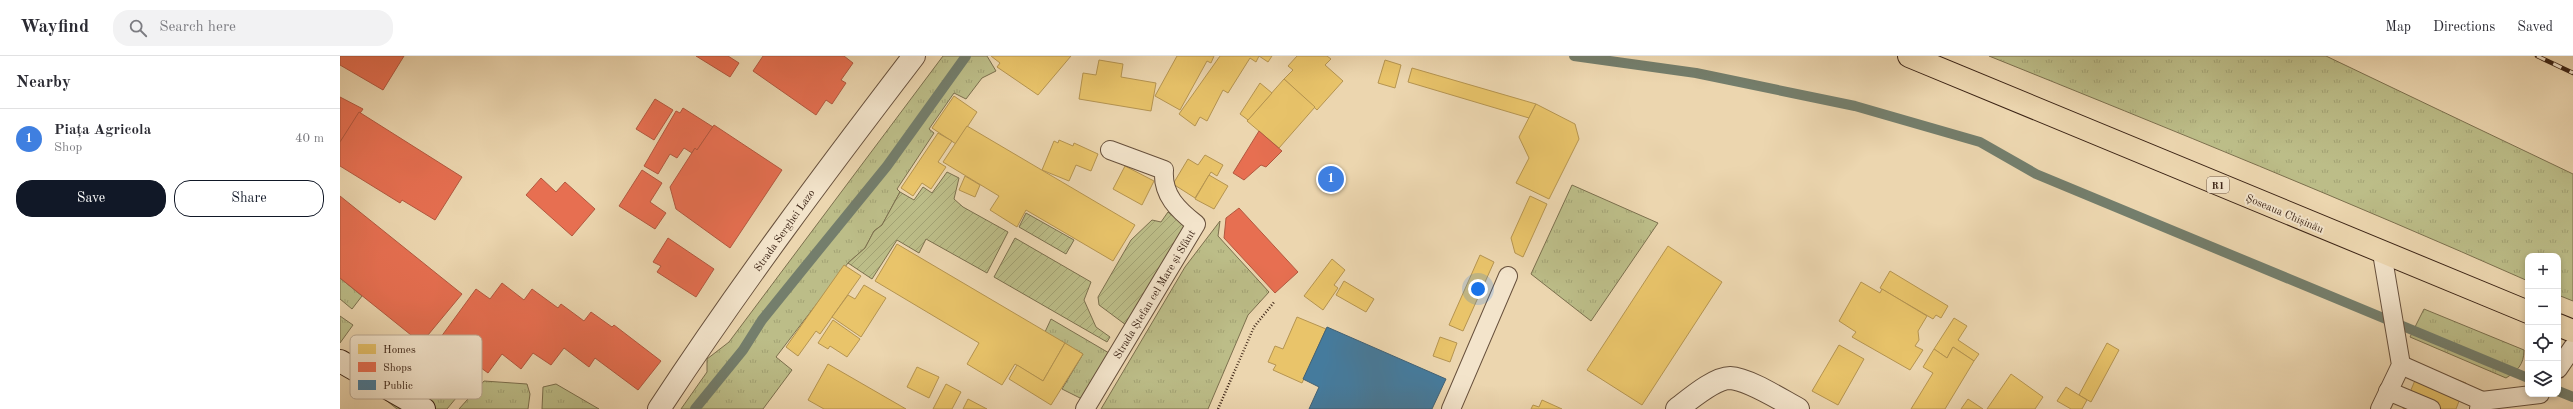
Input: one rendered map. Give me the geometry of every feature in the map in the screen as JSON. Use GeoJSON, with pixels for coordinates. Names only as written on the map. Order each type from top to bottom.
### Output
{"type":"FeatureCollection","features":[{"type":"Feature","properties":{"kind":"highway","name":"Șoseaua Chișinău"},"geometry":{"type":"LineString","coordinates":[[1909,56],[2382,253],[2525,311]]}},
{"type":"Feature","properties":{"kind":"highway"},"geometry":{"type":"LineString","coordinates":[[2561,326],[2573,331]]}},
{"type":"Feature","properties":{"kind":"street","name":"Strada Serghei Lazo"},"geometry":{"type":"LineString","coordinates":[[660,409],[691,360],[813,188],[914,56]]}},
{"type":"Feature","properties":{"kind":"street"},"geometry":{"type":"LineString","coordinates":[[340,361],[350,367]]}},
{"type":"Feature","properties":{"kind":"street"},"geometry":{"type":"LineString","coordinates":[[1677,409],[1712,384],[1730,378],[1751,385],[1798,409]]}},
{"type":"Feature","properties":{"kind":"street"},"geometry":{"type":"LineString","coordinates":[[406,399],[424,409]]}},
{"type":"Feature","properties":{"kind":"lane","name":"Strada Ștefan cel Mare și Sfânt"},"geometry":{"type":"LineString","coordinates":[[1085,409],[1196,224],[1173,204],[1164,187],[1164,170],[1159,166],[1110,150]]}},
{"type":"Feature","properties":{"kind":"lane"},"geometry":{"type":"LineString","coordinates":[[2381,409],[2388,391],[2401,366],[2382,253]]}},
{"type":"Feature","properties":{"kind":"lane"},"geometry":{"type":"LineString","coordinates":[[1451,409],[1508,276]]}},
{"type":"Feature","properties":{"kind":"lane"},"geometry":{"type":"LineString","coordinates":[[2561,364],[2573,347]]}},
{"type":"Feature","properties":{"kind":"lane"},"geometry":{"type":"LineString","coordinates":[[2401,366],[2480,405],[2525,397]]}},
{"type":"Feature","properties":{"kind":"lane"},"geometry":{"type":"LineString","coordinates":[[2388,391],[2431,409]]}},
{"type":"Feature","properties":{"kind":"path"},"geometry":{"type":"LineString","coordinates":[[1218,409],[1254,327],[1275,301]]}},
{"type":"Feature","properties":{"kind":"green space"},"geometry":{"type":"Polygon","coordinates":[[[943,56],[987,56],[996,71],[982,78],[966,99],[954,93],[929,129],[934,133],[897,189],[900,192],[882,225],[874,231],[865,248],[848,263],[776,357],[792,370],[763,409],[681,409],[707,372],[707,359],[729,342],[943,56]]]}},
{"type":"Feature","properties":{"kind":"green space"},"geometry":{"type":"Polygon","coordinates":[[[1989,56],[2326,56],[2573,174],[2573,301],[2561,296],[2561,253],[2525,253],[2525,280],[2327,194],[1989,56]]]}},
{"type":"Feature","properties":{"kind":"green space"},"geometry":{"type":"Polygon","coordinates":[[[947,172],[959,178],[954,199],[963,207],[1008,232],[987,273],[926,239],[919,253],[897,240],[872,279],[848,263],[865,248],[874,231],[882,225],[900,192],[914,200],[923,187],[932,193],[947,172]]]}},
{"type":"Feature","properties":{"kind":"green space"},"geometry":{"type":"Polygon","coordinates":[[[1572,185],[1658,223],[1591,321],[1531,274],[1572,185]]]}},
{"type":"Feature","properties":{"kind":"green space"},"geometry":{"type":"Polygon","coordinates":[[[1168,212],[1186,227],[1126,325],[1099,305],[1098,297],[1131,240],[1152,220],[1161,222],[1168,212]]]}},
{"type":"Feature","properties":{"kind":"green space"},"geometry":{"type":"Polygon","coordinates":[[[1026,213],[1074,240],[1066,254],[1019,227],[1026,213]]]}},
{"type":"Feature","properties":{"kind":"green space"},"geometry":{"type":"Polygon","coordinates":[[[1220,221],[1218,236],[1269,292],[1248,315],[1208,409],[1101,409],[1185,267],[1220,221]]]}},
{"type":"Feature","properties":{"kind":"green space"},"geometry":{"type":"Polygon","coordinates":[[[1015,238],[1091,282],[1084,300],[1096,327],[1110,337],[1107,342],[994,277],[1015,238]]]}},
{"type":"Feature","properties":{"kind":"green space"},"geometry":{"type":"Polygon","coordinates":[[[340,278],[362,296],[352,309],[340,299],[340,278]]]}},
{"type":"Feature","properties":{"kind":"green space"},"geometry":{"type":"Polygon","coordinates":[[[2424,309],[2524,350],[2521,364],[2517,370],[2506,378],[2410,337],[2424,309]]]}},
{"type":"Feature","properties":{"kind":"green space"},"geometry":{"type":"Polygon","coordinates":[[[340,316],[353,325],[340,343],[340,316]]]}},
{"type":"Feature","properties":{"kind":"green space"},"geometry":{"type":"Polygon","coordinates":[[[1051,319],[1109,353],[1082,399],[1062,389],[1083,354],[1045,332],[1051,319]]]}},
{"type":"Feature","properties":{"kind":"green space"},"geometry":{"type":"Polygon","coordinates":[[[484,381],[527,384],[530,394],[528,409],[459,409],[468,399],[482,399],[482,383],[484,381]]]}},
{"type":"Feature","properties":{"kind":"green space"},"geometry":{"type":"Polygon","coordinates":[[[556,384],[599,409],[542,409],[543,387],[556,384]]]}},
{"type":"Feature","properties":{"kind":"green space"},"geometry":{"type":"Polygon","coordinates":[[[384,399],[455,399],[447,409],[397,409],[384,399]]]}},
{"type":"Feature","properties":{"kind":"building: Homes"},"geometry":{"type":"Polygon","coordinates":[[[991,56],[1071,56],[1038,95],[997,67],[1000,63],[991,56]]]}},
{"type":"Feature","properties":{"kind":"building: Homes"},"geometry":{"type":"Polygon","coordinates":[[[1177,56],[1214,56],[1211,63],[1207,61],[1180,110],[1155,96],[1177,56]]]}},
{"type":"Feature","properties":{"kind":"building: Homes"},"geometry":{"type":"Polygon","coordinates":[[[1220,56],[1259,56],[1256,62],[1250,58],[1228,93],[1223,90],[1207,121],[1200,117],[1195,126],[1179,114],[1220,56]]]}},
{"type":"Feature","properties":{"kind":"building: Homes"},"geometry":{"type":"Polygon","coordinates":[[[1259,56],[1272,56],[1268,62],[1259,56]]]}},
{"type":"Feature","properties":{"kind":"building: Homes"},"geometry":{"type":"Polygon","coordinates":[[[1297,56],[1327,56],[1331,59],[1325,65],[1343,81],[1317,110],[1284,79],[1293,70],[1288,66],[1297,56]]]}},
{"type":"Feature","properties":{"kind":"building: Homes"},"geometry":{"type":"Polygon","coordinates":[[[1099,60],[1123,64],[1121,77],[1156,83],[1151,111],[1079,99],[1083,73],[1096,75],[1099,60]]]}},
{"type":"Feature","properties":{"kind":"building: Homes"},"geometry":{"type":"Polygon","coordinates":[[[1385,60],[1401,65],[1395,88],[1378,83],[1385,60]]]}},
{"type":"Feature","properties":{"kind":"building: Homes"},"geometry":{"type":"Polygon","coordinates":[[[1412,68],[1536,104],[1529,118],[1408,82],[1412,68]]]}},
{"type":"Feature","properties":{"kind":"building: Homes"},"geometry":{"type":"Polygon","coordinates":[[[1284,79],[1315,107],[1279,148],[1247,121],[1284,79]]]}},
{"type":"Feature","properties":{"kind":"building: Homes"},"geometry":{"type":"Polygon","coordinates":[[[1260,83],[1272,93],[1248,120],[1240,114],[1260,83]]]}},
{"type":"Feature","properties":{"kind":"building: Homes"},"geometry":{"type":"Polygon","coordinates":[[[954,96],[977,112],[956,144],[932,128],[954,96]]]}},
{"type":"Feature","properties":{"kind":"building: Homes"},"geometry":{"type":"Polygon","coordinates":[[[1536,104],[1575,124],[1579,139],[1549,199],[1516,183],[1529,158],[1519,137],[1536,104]]]}},
{"type":"Feature","properties":{"kind":"building: Homes"},"geometry":{"type":"Polygon","coordinates":[[[967,126],[1135,225],[1113,261],[1026,210],[1017,227],[990,210],[999,196],[943,162],[967,126]]]}},
{"type":"Feature","properties":{"kind":"building: Homes"},"geometry":{"type":"Polygon","coordinates":[[[938,133],[952,141],[938,162],[946,167],[931,189],[922,183],[913,196],[901,188],[938,133]]]}},
{"type":"Feature","properties":{"kind":"building: Homes"},"geometry":{"type":"Polygon","coordinates":[[[1059,140],[1073,146],[1074,143],[1098,154],[1091,171],[1076,165],[1069,181],[1042,170],[1054,141],[1058,143],[1059,140]]]}},
{"type":"Feature","properties":{"kind":"building: Homes"},"geometry":{"type":"Polygon","coordinates":[[[1205,155],[1223,165],[1217,176],[1211,172],[1195,198],[1173,184],[1188,159],[1198,165],[1205,155]]]}},
{"type":"Feature","properties":{"kind":"building: Homes"},"geometry":{"type":"Polygon","coordinates":[[[1125,166],[1154,181],[1142,205],[1113,189],[1125,166]]]}},
{"type":"Feature","properties":{"kind":"building: Homes"},"geometry":{"type":"Polygon","coordinates":[[[1209,175],[1228,186],[1214,209],[1195,199],[1209,175]]]}},
{"type":"Feature","properties":{"kind":"building: Homes"},"geometry":{"type":"Polygon","coordinates":[[[965,176],[980,185],[975,197],[959,190],[965,176]]]}},
{"type":"Feature","properties":{"kind":"building: Homes"},"geometry":{"type":"Polygon","coordinates":[[[1530,196],[1547,204],[1523,257],[1515,253],[1511,238],[1530,196]]]}},
{"type":"Feature","properties":{"kind":"building: Homes"},"geometry":{"type":"Polygon","coordinates":[[[897,244],[1065,343],[1043,381],[1015,364],[1002,385],[967,364],[979,343],[875,281],[897,244]]]}},
{"type":"Feature","properties":{"kind":"building: Homes"},"geometry":{"type":"Polygon","coordinates":[[[1668,246],[1722,282],[1642,405],[1587,370],[1668,246]]]}},
{"type":"Feature","properties":{"kind":"building: Homes"},"geometry":{"type":"Polygon","coordinates":[[[1480,255],[1494,262],[1463,331],[1449,325],[1480,255]]]}},
{"type":"Feature","properties":{"kind":"building: Homes"},"geometry":{"type":"Polygon","coordinates":[[[1332,259],[1345,270],[1334,285],[1338,288],[1323,310],[1304,296],[1332,259]]]}},
{"type":"Feature","properties":{"kind":"building: Homes"},"geometry":{"type":"Polygon","coordinates":[[[844,265],[861,276],[820,334],[816,331],[798,356],[786,347],[844,265]]]}},
{"type":"Feature","properties":{"kind":"building: Homes"},"geometry":{"type":"Polygon","coordinates":[[[1890,271],[1948,306],[1941,318],[1936,315],[1933,319],[1880,288],[1890,271]]]}},
{"type":"Feature","properties":{"kind":"building: Homes"},"geometry":{"type":"Polygon","coordinates":[[[1344,281],[1374,299],[1366,312],[1336,295],[1344,281]]]}},
{"type":"Feature","properties":{"kind":"building: Homes"},"geometry":{"type":"Polygon","coordinates":[[[1861,282],[1880,293],[1882,289],[1927,316],[1918,331],[1919,340],[1915,346],[1923,350],[1910,370],[1852,337],[1856,332],[1839,321],[1861,282]]]}},
{"type":"Feature","properties":{"kind":"building: Homes"},"geometry":{"type":"Polygon","coordinates":[[[864,285],[886,298],[861,337],[832,317],[848,295],[855,299],[864,285]]]}},
{"type":"Feature","properties":{"kind":"building: Homes"},"geometry":{"type":"Polygon","coordinates":[[[1297,317],[1326,329],[1302,383],[1273,370],[1276,365],[1268,362],[1275,346],[1283,349],[1297,317]]]}},
{"type":"Feature","properties":{"kind":"building: Homes"},"geometry":{"type":"Polygon","coordinates":[[[1954,318],[1967,326],[1958,340],[1979,354],[1974,361],[1953,347],[1947,358],[1934,349],[1954,318]]]}},
{"type":"Feature","properties":{"kind":"building: Homes"},"geometry":{"type":"Polygon","coordinates":[[[833,320],[860,339],[847,357],[830,346],[828,349],[818,343],[833,320]]]}},
{"type":"Feature","properties":{"kind":"building: Homes"},"geometry":{"type":"Polygon","coordinates":[[[1440,337],[1457,343],[1450,362],[1433,356],[1440,337]]]}},
{"type":"Feature","properties":{"kind":"building: Homes"},"geometry":{"type":"Polygon","coordinates":[[[1065,343],[1083,354],[1051,405],[1009,379],[1017,365],[1043,381],[1065,343]]]}},
{"type":"Feature","properties":{"kind":"building: Homes"},"geometry":{"type":"Polygon","coordinates":[[[2107,343],[2119,350],[2091,402],[2079,395],[2107,343]]]}},
{"type":"Feature","properties":{"kind":"building: Homes"},"geometry":{"type":"Polygon","coordinates":[[[1839,345],[1864,359],[1838,405],[1812,391],[1839,345]]]}},
{"type":"Feature","properties":{"kind":"building: Homes"},"geometry":{"type":"Polygon","coordinates":[[[1953,347],[1974,361],[1945,409],[1911,409],[1933,373],[1923,367],[1934,349],[1947,358],[1953,347]]]}},
{"type":"Feature","properties":{"kind":"building: Homes"},"geometry":{"type":"Polygon","coordinates":[[[828,364],[906,409],[824,409],[808,400],[828,364]]]}},
{"type":"Feature","properties":{"kind":"building: Homes"},"geometry":{"type":"Polygon","coordinates":[[[2421,366],[2466,383],[2456,409],[2403,409],[2421,366]]]}},
{"type":"Feature","properties":{"kind":"building: Homes"},"geometry":{"type":"Polygon","coordinates":[[[917,367],[939,377],[929,398],[907,387],[917,367]]]}},
{"type":"Feature","properties":{"kind":"building: Homes"},"geometry":{"type":"Polygon","coordinates":[[[2011,374],[2043,397],[2035,409],[1987,409],[2011,374]]]}},
{"type":"Feature","properties":{"kind":"building: Homes"},"geometry":{"type":"Polygon","coordinates":[[[946,384],[961,392],[952,409],[933,409],[946,384]]]}},
{"type":"Feature","properties":{"kind":"building: Homes"},"geometry":{"type":"Polygon","coordinates":[[[2066,387],[2087,400],[2082,409],[2071,409],[2057,401],[2066,387]]]}},
{"type":"Feature","properties":{"kind":"building: Homes"},"geometry":{"type":"Polygon","coordinates":[[[968,399],[987,409],[963,409],[968,399]]]}},
{"type":"Feature","properties":{"kind":"building: Homes"},"geometry":{"type":"Polygon","coordinates":[[[1968,399],[1983,409],[1961,409],[1968,399]]]}},
{"type":"Feature","properties":{"kind":"building: Homes"},"geometry":{"type":"Polygon","coordinates":[[[1542,400],[1562,409],[1531,409],[1533,405],[1539,407],[1542,400]]]}},
{"type":"Feature","properties":{"kind":"building: Shops"},"geometry":{"type":"Polygon","coordinates":[[[340,56],[404,56],[383,90],[340,65],[340,56]]]}},
{"type":"Feature","properties":{"kind":"building: Shops"},"geometry":{"type":"Polygon","coordinates":[[[696,56],[728,56],[739,63],[730,77],[696,56]]]}},
{"type":"Feature","properties":{"kind":"building: Shops"},"geometry":{"type":"Polygon","coordinates":[[[763,56],[844,56],[853,63],[841,80],[846,83],[832,104],[826,100],[816,115],[753,71],[763,56]]]}},
{"type":"Feature","properties":{"kind":"building: Shops"},"geometry":{"type":"Polygon","coordinates":[[[340,97],[363,109],[340,142],[340,97]]]}},
{"type":"Feature","properties":{"kind":"building: Shops"},"geometry":{"type":"Polygon","coordinates":[[[655,99],[673,110],[654,140],[636,129],[655,99]]]}},
{"type":"Feature","properties":{"kind":"building: Shops"},"geometry":{"type":"Polygon","coordinates":[[[683,108],[713,127],[697,150],[695,148],[692,153],[684,148],[677,158],[670,154],[658,174],[644,166],[676,111],[680,113],[683,108]]]}},
{"type":"Feature","properties":{"kind":"building: Shops"},"geometry":{"type":"Polygon","coordinates":[[[359,112],[462,177],[435,220],[402,200],[400,203],[340,166],[340,142],[359,112]]]}},
{"type":"Feature","properties":{"kind":"building: Shops"},"geometry":{"type":"Polygon","coordinates":[[[714,125],[782,170],[730,248],[676,209],[670,187],[695,148],[697,150],[714,125]]]}},
{"type":"Feature","properties":{"kind":"building: Shops"},"geometry":{"type":"Polygon","coordinates":[[[1259,131],[1282,151],[1266,167],[1261,165],[1244,180],[1233,173],[1259,131]]]}},
{"type":"Feature","properties":{"kind":"building: Shops"},"geometry":{"type":"Polygon","coordinates":[[[642,170],[662,183],[650,202],[666,213],[655,229],[619,206],[642,170]]]}},
{"type":"Feature","properties":{"kind":"building: Shops"},"geometry":{"type":"Polygon","coordinates":[[[541,178],[556,192],[565,182],[595,209],[572,236],[526,195],[541,178]]]}},
{"type":"Feature","properties":{"kind":"building: Shops"},"geometry":{"type":"Polygon","coordinates":[[[340,196],[462,294],[428,335],[411,335],[340,278],[340,196]]]}},
{"type":"Feature","properties":{"kind":"building: Shops"},"geometry":{"type":"Polygon","coordinates":[[[1239,208],[1298,272],[1275,293],[1224,238],[1226,218],[1239,208]]]}},
{"type":"Feature","properties":{"kind":"building: Shops"},"geometry":{"type":"Polygon","coordinates":[[[668,238],[714,269],[696,297],[657,272],[661,266],[653,262],[668,238]]]}},
{"type":"Feature","properties":{"kind":"building: Shops"},"geometry":{"type":"Polygon","coordinates":[[[502,283],[524,300],[532,289],[558,308],[561,304],[584,321],[591,312],[612,327],[614,325],[661,361],[638,390],[595,358],[589,367],[564,348],[551,365],[533,353],[521,369],[502,354],[488,373],[482,369],[482,335],[442,335],[476,289],[490,299],[502,283]]]}},
{"type":"Feature","properties":{"kind":"building: Public"},"geometry":{"type":"Polygon","coordinates":[[[1327,327],[1446,379],[1432,409],[1309,409],[1319,387],[1303,379],[1327,327]]]}},
{"type":"Feature","properties":{"kind":"waterway"},"geometry":{"type":"LineString","coordinates":[[695,409],[743,350],[762,320],[887,166],[966,56]]}},
{"type":"Feature","properties":{"kind":"waterway"},"geometry":{"type":"LineString","coordinates":[[1574,56],[1696,73],[1855,106],[1980,142],[2036,174],[2525,377]]}},
{"type":"Feature","properties":{"kind":"waterway"},"geometry":{"type":"LineString","coordinates":[[2561,392],[2573,397]]}},
{"type":"Feature","properties":{"kind":"railway"},"geometry":{"type":"LineString","coordinates":[[2537,56],[2573,73]]}},
{"type":"Feature","properties":{"kind":"place","name":"Piața Agricola"},"geometry":{"type":"Point","coordinates":[1331,179]}}]}
